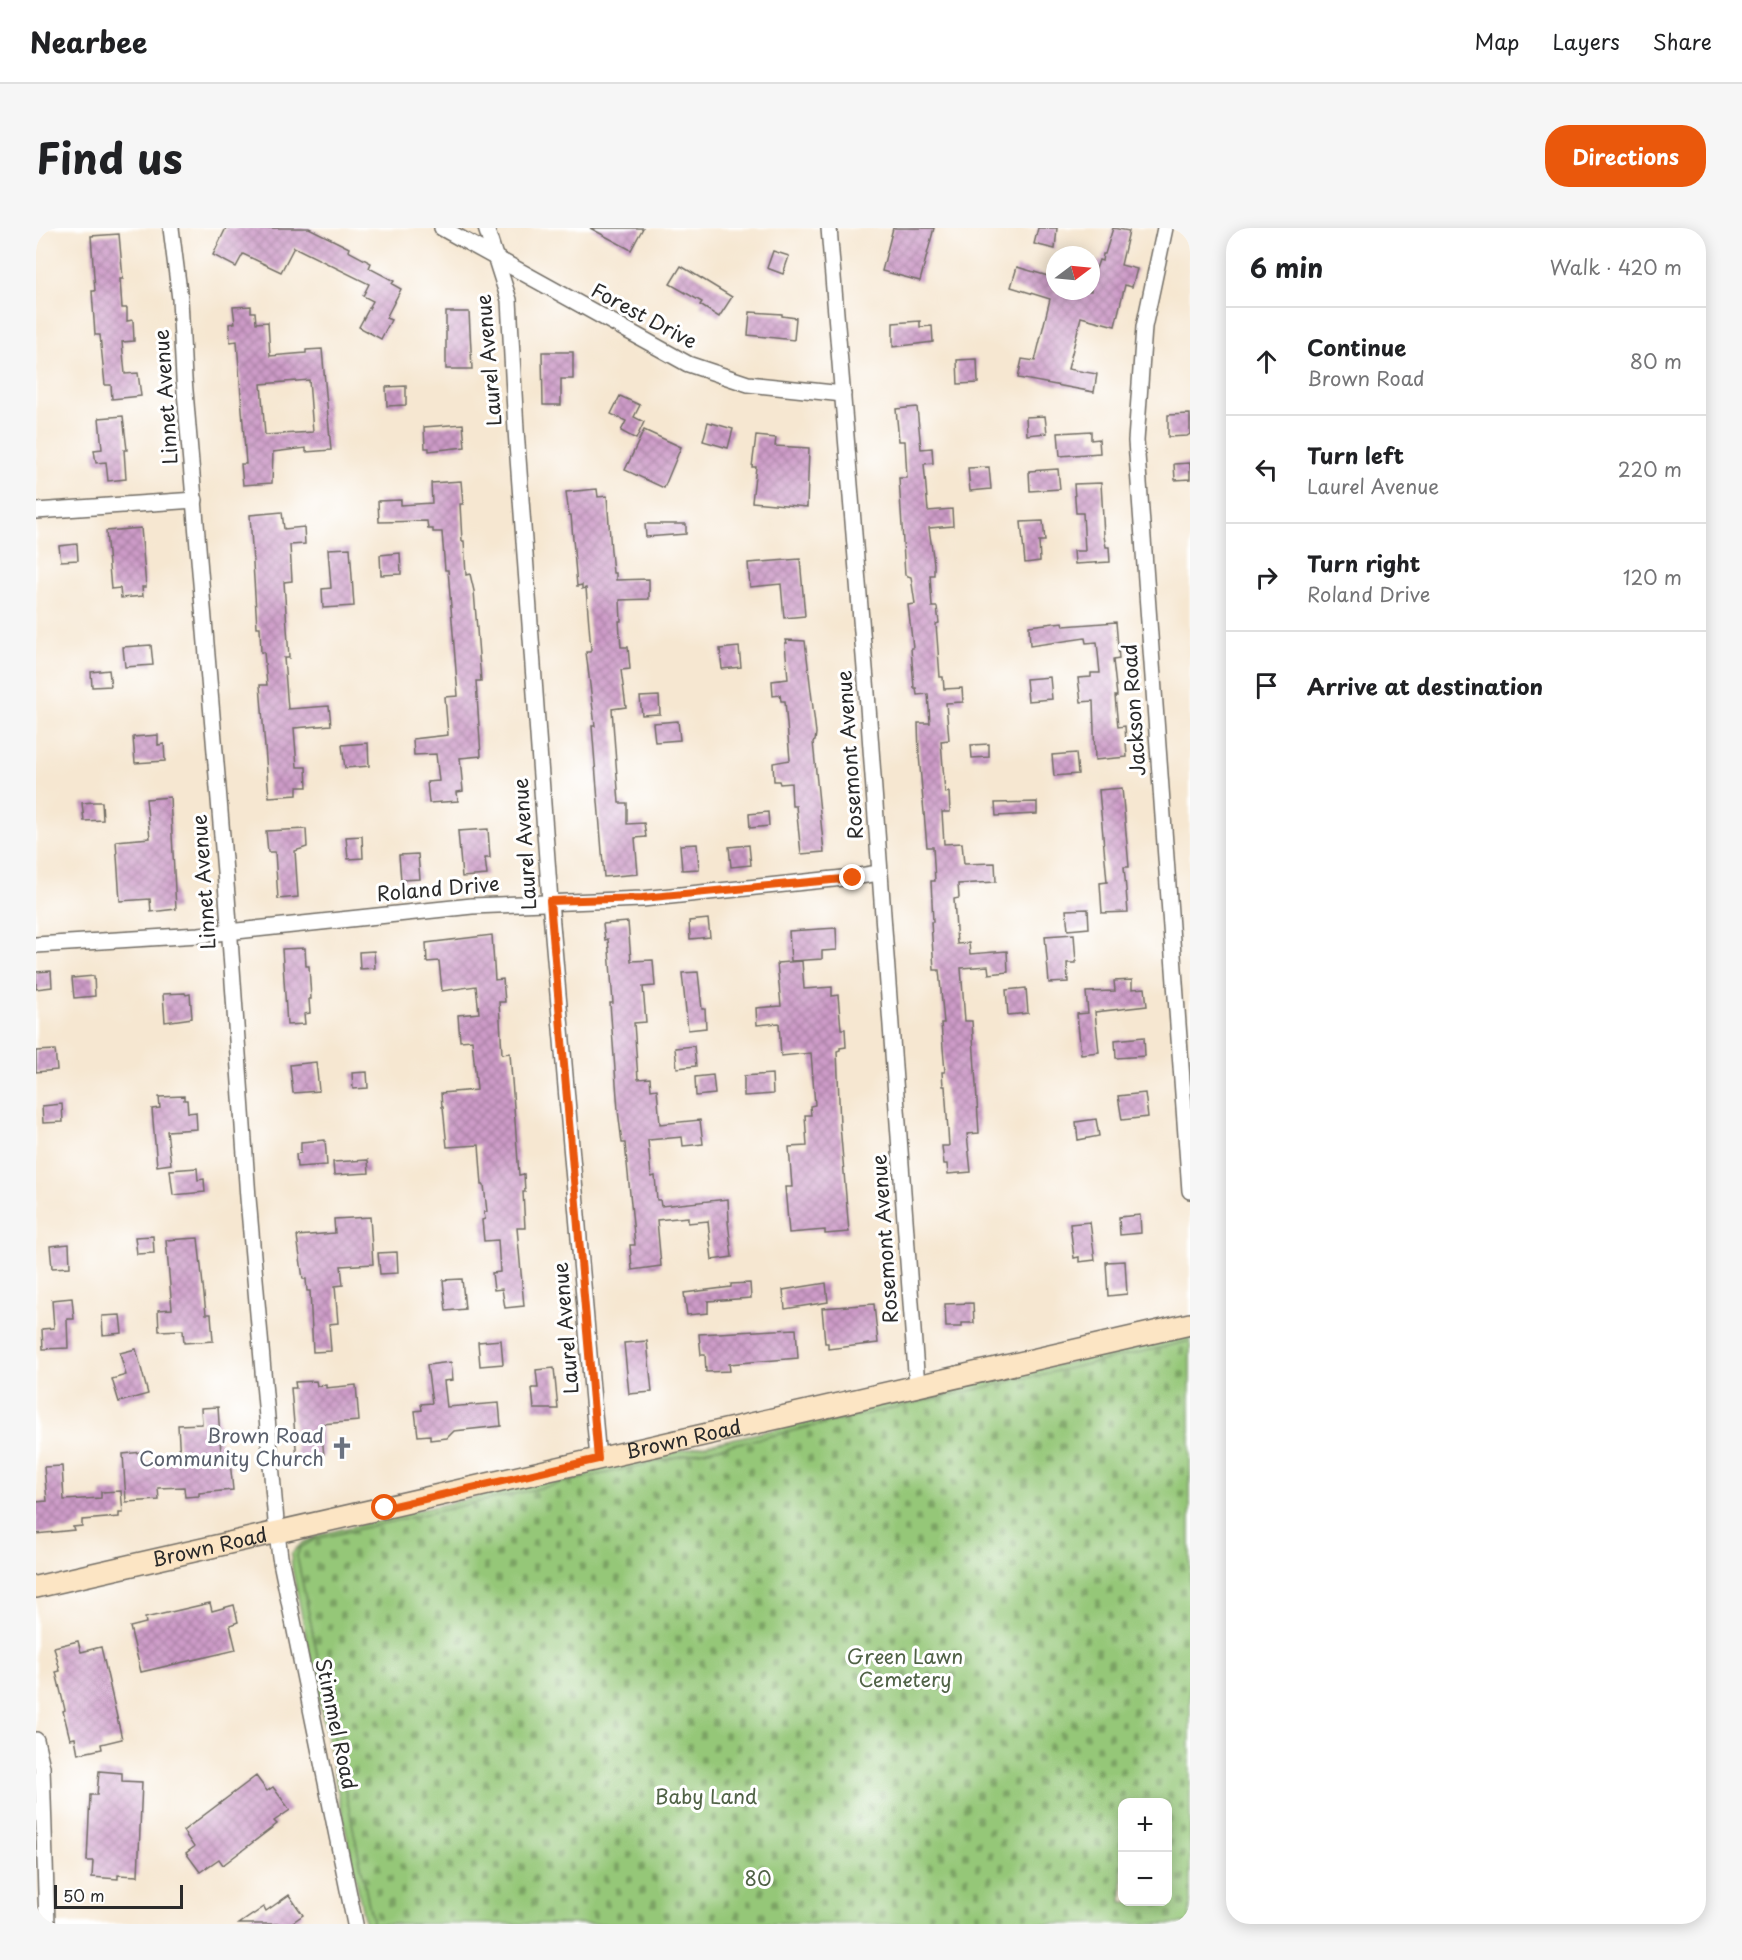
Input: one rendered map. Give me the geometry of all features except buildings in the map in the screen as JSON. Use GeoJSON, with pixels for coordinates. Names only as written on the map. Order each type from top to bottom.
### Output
{"type":"FeatureCollection","features":[{"type":"Feature","properties":{"kind":"main road","name":"Brown Road"},"geometry":{"type":"LineString","coordinates":[[36,1587],[1190,1324]]}},
{"type":"Feature","properties":{"kind":"street","name":"Linnet Avenue"},"geometry":{"type":"LineString","coordinates":[[171,228],[180,299],[248,1198],[277,1533]]}},
{"type":"Feature","properties":{"kind":"street","name":"Forest Drive"},"geometry":{"type":"LineString","coordinates":[[442,228],[688,364],[748,384],[843,394]]}},
{"type":"Feature","properties":{"kind":"street","name":"Laurel Avenue"},"geometry":{"type":"LineString","coordinates":[[486,228],[509,300],[516,430],[550,901],[598,1459]]}},
{"type":"Feature","properties":{"kind":"street","name":"Rosemont Avenue"},"geometry":{"type":"LineString","coordinates":[[829,228],[917,1386]]}},
{"type":"Feature","properties":{"kind":"street","name":"Jackson Road"},"geometry":{"type":"LineString","coordinates":[[1165,228],[1144,327],[1136,441],[1190,1191]]}},
{"type":"Feature","properties":{"kind":"street"},"geometry":{"type":"LineString","coordinates":[[36,511],[195,500]]}},
{"type":"Feature","properties":{"kind":"street","name":"Roland Drive"},"geometry":{"type":"LineString","coordinates":[[36,945],[229,932],[472,906],[642,898],[853,878],[879,873]]}},
{"type":"Feature","properties":{"kind":"street","name":"Stimmel Road"},"geometry":{"type":"LineString","coordinates":[[277,1533],[355,1924]]}},
{"type":"Feature","properties":{"kind":"street"},"geometry":{"type":"LineString","coordinates":[[36,1740],[42,1767],[47,1924]]}},
{"type":"Feature","properties":{"kind":"green space"},"geometry":{"type":"Polygon","coordinates":[[[1190,1335],[1190,1341],[315,1539],[300,1548],[297,1556],[373,1924],[365,1924],[292,1568],[291,1554],[302,1543],[318,1535],[415,1511],[1190,1335]]]}},
{"type":"Feature","properties":{"kind":"green space","name":"Green Lawn Cemetery"},"geometry":{"type":"Polygon","coordinates":[[[1190,1341],[1190,1924],[373,1924],[297,1556],[300,1548],[315,1539],[1190,1341]]]}},
{"type":"Feature","properties":{"kind":"place","name":"Brown Road Community Church"},"geometry":{"type":"Point","coordinates":[342,1448]}},
{"type":"Feature","properties":{"kind":"route"},"geometry":{"type":"LineString","coordinates":[[385,1508],[598,1459],[550,901],[642,898],[853,878]]}},
{"type":"Feature","properties":{"kind":"park label","name":"Baby Land"},"geometry":{"type":"Point","coordinates":[706,1797]}},
{"type":"Feature","properties":{"kind":"park label","name":"80"},"geometry":{"type":"Point","coordinates":[758,1879]}}]}
